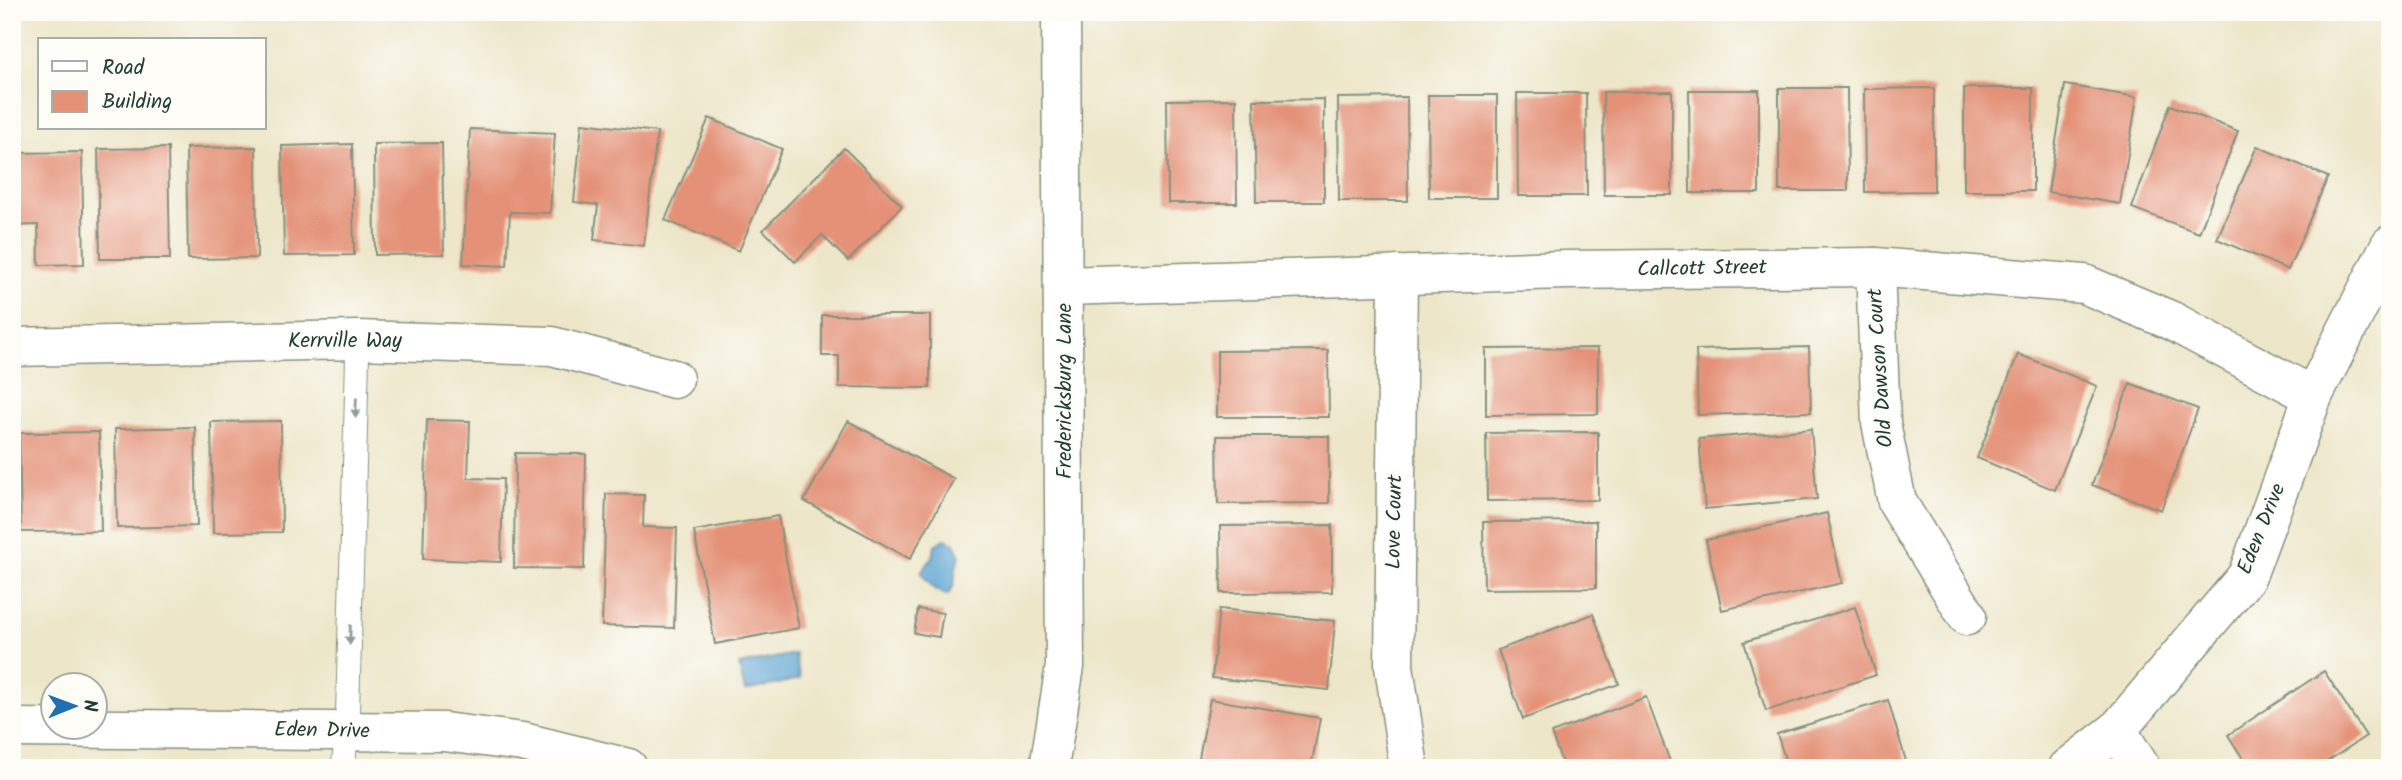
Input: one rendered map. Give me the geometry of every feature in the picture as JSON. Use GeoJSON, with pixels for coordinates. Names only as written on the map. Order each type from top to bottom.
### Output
{"type":"FeatureCollection","features":[{"type":"Feature","properties":{"kind":"street","name":"Fredericksburg Lane"},"geometry":{"type":"LineString","coordinates":[[1049,768],[1065,666],[1061,12]]}},
{"type":"Feature","properties":{"kind":"street","name":"Eden Drive"},"geometry":{"type":"LineString","coordinates":[[2068,768],[2118,730],[2247,576],[2313,396],[2390,245]]}},
{"type":"Feature","properties":{"kind":"street","name":"Callcott Street"},"geometry":{"type":"LineString","coordinates":[[1064,286],[1566,270],[1874,267],[2084,284],[2172,321],[2313,396]]}},
{"type":"Feature","properties":{"kind":"street","name":"Old Dawson Court"},"geometry":{"type":"LineString","coordinates":[[1874,267],[1881,423],[1897,502],[1967,616]]}},
{"type":"Feature","properties":{"kind":"street","name":"Love Court"},"geometry":{"type":"LineString","coordinates":[[1398,275],[1394,666],[1409,768]]}},
{"type":"Feature","properties":{"kind":"street","name":"Kerrville Way"},"geometry":{"type":"LineString","coordinates":[[12,347],[358,340],[552,346],[674,379]]}},
{"type":"Feature","properties":{"kind":"street","name":"Eden Drive"},"geometry":{"type":"LineString","coordinates":[[12,728],[345,749],[444,732],[523,742],[628,768]]}},
{"type":"Feature","properties":{"kind":"street"},"geometry":{"type":"LineString","coordinates":[[2118,730],[2141,768]]}},
{"type":"Feature","properties":{"kind":"lane"},"geometry":{"type":"LineString","coordinates":[[345,749],[358,340]]}},
{"type":"Feature","properties":{"kind":"water"},"geometry":{"type":"Polygon","coordinates":[[[945,539],[954,543],[960,556],[953,587],[947,595],[935,590],[921,573],[932,558],[935,545],[945,539]]]}},
{"type":"Feature","properties":{"kind":"water"},"geometry":{"type":"Polygon","coordinates":[[[795,654],[800,679],[745,691],[739,665],[795,654]]]}},
{"type":"Feature","properties":{"kind":"building"},"geometry":{"type":"Polygon","coordinates":[[[2065,85],[2137,97],[2120,204],[2048,192],[2065,85]]]}},
{"type":"Feature","properties":{"kind":"building"},"geometry":{"type":"Polygon","coordinates":[[[1779,88],[1847,88],[1848,191],[1779,191],[1779,88]]]}},
{"type":"Feature","properties":{"kind":"building"},"geometry":{"type":"Polygon","coordinates":[[[1934,88],[1934,191],[1865,192],[1864,89],[1934,88]]]}},
{"type":"Feature","properties":{"kind":"building"},"geometry":{"type":"Polygon","coordinates":[[[1964,88],[2033,88],[2033,191],[1964,191],[1964,88]]]}},
{"type":"Feature","properties":{"kind":"building"},"geometry":{"type":"Polygon","coordinates":[[[1689,90],[1759,90],[1759,193],[1690,193],[1689,90]]]}},
{"type":"Feature","properties":{"kind":"building"},"geometry":{"type":"Polygon","coordinates":[[[1672,91],[1672,195],[1604,195],[1603,92],[1672,91]]]}},
{"type":"Feature","properties":{"kind":"building"},"geometry":{"type":"Polygon","coordinates":[[[1517,93],[1586,93],[1587,196],[1518,196],[1517,93]]]}},
{"type":"Feature","properties":{"kind":"building"},"geometry":{"type":"Polygon","coordinates":[[[1428,95],[1497,95],[1497,198],[1429,198],[1428,95]]]}},
{"type":"Feature","properties":{"kind":"building"},"geometry":{"type":"Polygon","coordinates":[[[1407,97],[1408,201],[1339,201],[1338,98],[1407,97]]]}},
{"type":"Feature","properties":{"kind":"building"},"geometry":{"type":"Polygon","coordinates":[[[1236,99],[1237,203],[1168,203],[1167,100],[1236,99]]]}},
{"type":"Feature","properties":{"kind":"building"},"geometry":{"type":"Polygon","coordinates":[[[1324,99],[1324,202],[1256,202],[1254,100],[1324,99]]]}},
{"type":"Feature","properties":{"kind":"building"},"geometry":{"type":"Polygon","coordinates":[[[2170,105],[2238,131],[2199,233],[2132,208],[2170,105]]]}},
{"type":"Feature","properties":{"kind":"building"},"geometry":{"type":"Polygon","coordinates":[[[709,118],[782,149],[739,251],[665,220],[709,118]]]}},
{"type":"Feature","properties":{"kind":"building"},"geometry":{"type":"Polygon","coordinates":[[[582,123],[657,132],[644,246],[594,240],[598,205],[574,202],[582,123]]]}},
{"type":"Feature","properties":{"kind":"building"},"geometry":{"type":"Polygon","coordinates":[[[470,129],[555,133],[550,213],[510,212],[507,266],[463,264],[470,129]]]}},
{"type":"Feature","properties":{"kind":"building"},"geometry":{"type":"Polygon","coordinates":[[[442,143],[444,254],[375,255],[374,144],[442,143]]]}},
{"type":"Feature","properties":{"kind":"building"},"geometry":{"type":"Polygon","coordinates":[[[352,144],[354,255],[284,256],[282,146],[352,144]]]}},
{"type":"Feature","properties":{"kind":"building"},"geometry":{"type":"Polygon","coordinates":[[[2257,146],[2328,177],[2288,270],[2217,239],[2257,146]]]}},
{"type":"Feature","properties":{"kind":"building"},"geometry":{"type":"Polygon","coordinates":[[[256,147],[257,258],[188,259],[186,148],[256,147]]]}},
{"type":"Feature","properties":{"kind":"building"},"geometry":{"type":"Polygon","coordinates":[[[168,148],[170,259],[100,259],[98,149],[168,148]]]}},
{"type":"Feature","properties":{"kind":"building"},"geometry":{"type":"Polygon","coordinates":[[[844,148],[902,206],[848,261],[822,235],[795,262],[763,230],[844,148]]]}},
{"type":"Feature","properties":{"kind":"building"},"geometry":{"type":"Polygon","coordinates":[[[82,152],[84,264],[39,265],[38,225],[12,226],[12,153],[82,152]]]}},
{"type":"Feature","properties":{"kind":"building"},"geometry":{"type":"Polygon","coordinates":[[[822,315],[930,315],[930,388],[839,387],[839,356],[822,356],[822,315]]]}},
{"type":"Feature","properties":{"kind":"building"},"geometry":{"type":"Polygon","coordinates":[[[1809,347],[1811,412],[1698,415],[1696,350],[1809,347]]]}},
{"type":"Feature","properties":{"kind":"building"},"geometry":{"type":"Polygon","coordinates":[[[1598,348],[1598,414],[1486,415],[1486,349],[1598,348]]]}},
{"type":"Feature","properties":{"kind":"building"},"geometry":{"type":"Polygon","coordinates":[[[1328,350],[1329,417],[1217,417],[1217,351],[1328,350]]]}},
{"type":"Feature","properties":{"kind":"building"},"geometry":{"type":"Polygon","coordinates":[[[2018,354],[2097,386],[2055,490],[1977,458],[2018,354]]]}},
{"type":"Feature","properties":{"kind":"building"},"geometry":{"type":"Polygon","coordinates":[[[2130,383],[2198,409],[2161,510],[2092,485],[2130,383]]]}},
{"type":"Feature","properties":{"kind":"building"},"geometry":{"type":"Polygon","coordinates":[[[427,420],[470,421],[468,478],[503,479],[501,562],[423,559],[427,420]]]}},
{"type":"Feature","properties":{"kind":"building"},"geometry":{"type":"Polygon","coordinates":[[[281,421],[282,532],[213,533],[211,422],[281,421]]]}},
{"type":"Feature","properties":{"kind":"building"},"geometry":{"type":"Polygon","coordinates":[[[848,421],[954,479],[910,559],[804,501],[848,421]]]}},
{"type":"Feature","properties":{"kind":"building"},"geometry":{"type":"Polygon","coordinates":[[[195,427],[197,526],[117,528],[115,429],[195,427]]]}},
{"type":"Feature","properties":{"kind":"building"},"geometry":{"type":"Polygon","coordinates":[[[1811,429],[1817,499],[1705,509],[1699,439],[1811,429]]]}},
{"type":"Feature","properties":{"kind":"building"},"geometry":{"type":"Polygon","coordinates":[[[99,432],[101,531],[21,532],[19,433],[99,432]]]}},
{"type":"Feature","properties":{"kind":"building"},"geometry":{"type":"Polygon","coordinates":[[[1598,432],[1598,500],[1487,501],[1486,433],[1598,432]]]}},
{"type":"Feature","properties":{"kind":"building"},"geometry":{"type":"Polygon","coordinates":[[[1217,436],[1329,436],[1329,503],[1218,504],[1217,436]]]}},
{"type":"Feature","properties":{"kind":"building"},"geometry":{"type":"Polygon","coordinates":[[[515,453],[586,454],[584,569],[514,568],[515,453]]]}},
{"type":"Feature","properties":{"kind":"building"},"geometry":{"type":"Polygon","coordinates":[[[606,494],[644,495],[643,527],[677,528],[674,628],[602,626],[606,494]]]}},
{"type":"Feature","properties":{"kind":"building"},"geometry":{"type":"Polygon","coordinates":[[[1827,513],[1842,583],[1722,610],[1706,540],[1827,513]]]}},
{"type":"Feature","properties":{"kind":"building"},"geometry":{"type":"Polygon","coordinates":[[[778,516],[799,628],[715,644],[694,531],[778,516]]]}},
{"type":"Feature","properties":{"kind":"building"},"geometry":{"type":"Polygon","coordinates":[[[1596,521],[1596,588],[1484,589],[1483,522],[1596,521]]]}},
{"type":"Feature","properties":{"kind":"building"},"geometry":{"type":"Polygon","coordinates":[[[1332,525],[1332,592],[1221,593],[1220,526],[1332,525]]]}},
{"type":"Feature","properties":{"kind":"building"},"geometry":{"type":"Polygon","coordinates":[[[2385,558],[2390,558],[2390,596],[2388,596],[2385,558]]]}},
{"type":"Feature","properties":{"kind":"building"},"geometry":{"type":"Polygon","coordinates":[[[1855,607],[1876,675],[1766,711],[1744,642],[1855,607]]]}},
{"type":"Feature","properties":{"kind":"building"},"geometry":{"type":"Polygon","coordinates":[[[918,609],[943,613],[939,637],[914,633],[918,609]]]}},
{"type":"Feature","properties":{"kind":"building"},"geometry":{"type":"Polygon","coordinates":[[[1219,609],[1335,621],[1329,690],[1212,678],[1219,609]]]}},
{"type":"Feature","properties":{"kind":"building"},"geometry":{"type":"Polygon","coordinates":[[[1593,614],[1619,684],[1523,719],[1498,650],[1593,614]]]}},
{"type":"Feature","properties":{"kind":"building"},"geometry":{"type":"Polygon","coordinates":[[[2324,671],[2366,736],[2317,768],[2249,768],[2228,735],[2324,671]]]}},
{"type":"Feature","properties":{"kind":"building"},"geometry":{"type":"Polygon","coordinates":[[[1646,697],[1672,767],[1564,768],[1551,733],[1646,697]]]}},
{"type":"Feature","properties":{"kind":"building"},"geometry":{"type":"Polygon","coordinates":[[[1210,699],[1320,718],[1311,768],[1216,768],[1198,764],[1210,699]]]}},
{"type":"Feature","properties":{"kind":"building"},"geometry":{"type":"Polygon","coordinates":[[[1888,700],[1908,768],[1788,768],[1777,734],[1888,700]]]}}]}
